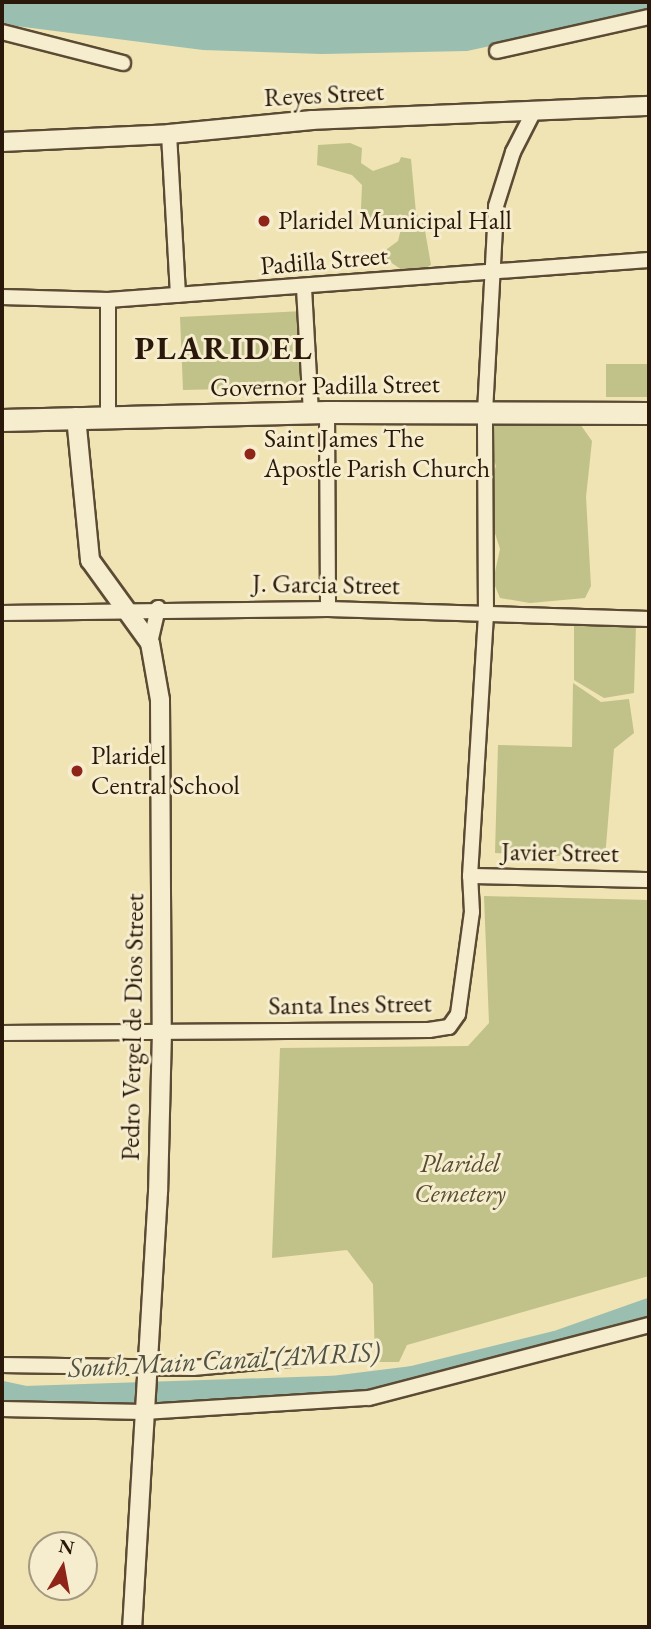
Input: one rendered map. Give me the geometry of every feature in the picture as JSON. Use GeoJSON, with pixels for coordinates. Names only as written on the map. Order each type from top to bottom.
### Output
{"type":"FeatureCollection","features":[{"type":"Feature","properties":{"kind":"main road","name":"Governor Padilla Street"},"geometry":{"type":"LineString","coordinates":[[2,419],[319,412],[649,413]]}},
{"type":"Feature","properties":{"kind":"street"},"geometry":{"type":"LineString","coordinates":[[497,51],[649,17]]}},
{"type":"Feature","properties":{"kind":"street"},"geometry":{"type":"LineString","coordinates":[[2,32],[123,62]]}},
{"type":"Feature","properties":{"kind":"street","name":"Reyes Street"},"geometry":{"type":"LineString","coordinates":[[2,142],[169,134],[312,120],[533,113],[649,106]]}},
{"type":"Feature","properties":{"kind":"street","name":"Santa Ines Street"},"geometry":{"type":"LineString","coordinates":[[2,1033],[449,1027],[458,1014],[472,912],[470,876],[486,614],[485,412],[496,206],[513,152],[533,113]]}},
{"type":"Feature","properties":{"kind":"street"},"geometry":{"type":"LineString","coordinates":[[169,134],[178,295]]}},
{"type":"Feature","properties":{"kind":"street","name":"Padilla Street"},"geometry":{"type":"LineString","coordinates":[[2,297],[107,300],[304,288],[649,260]]}},
{"type":"Feature","properties":{"kind":"street"},"geometry":{"type":"LineString","coordinates":[[304,288],[319,412],[327,609]]}},
{"type":"Feature","properties":{"kind":"street"},"geometry":{"type":"LineString","coordinates":[[107,300],[108,416]]}},
{"type":"Feature","properties":{"kind":"street","name":"Pedro Vergel de Dios Street"},"geometry":{"type":"LineString","coordinates":[[76,417],[90,560],[150,643]]}},
{"type":"Feature","properties":{"kind":"street","name":"J. Garcia Street"},"geometry":{"type":"LineString","coordinates":[[2,613],[158,608],[327,609],[649,619]]}},
{"type":"Feature","properties":{"kind":"street","name":"Pedro Vergel de Dios Street"},"geometry":{"type":"LineString","coordinates":[[132,1627],[158,1192],[162,1031],[161,721],[150,643],[158,608]]}},
{"type":"Feature","properties":{"kind":"street","name":"Javier Street"},"geometry":{"type":"LineString","coordinates":[[470,876],[649,880]]}},
{"type":"Feature","properties":{"kind":"street"},"geometry":{"type":"LineString","coordinates":[[2,1409],[144,1410],[369,1398],[649,1325]]}},
{"type":"Feature","properties":{"kind":"street"},"geometry":{"type":"LineString","coordinates":[[2,1365],[145,1376],[301,1358]]}},
{"type":"Feature","properties":{"kind":"green space"},"geometry":{"type":"Polygon","coordinates":[[[350,143],[362,148],[361,163],[373,171],[399,162],[401,157],[411,159],[416,213],[424,225],[431,265],[421,271],[402,270],[386,259],[387,249],[398,241],[401,229],[383,231],[367,226],[361,209],[362,185],[352,175],[317,165],[318,145],[350,143]]]}},
{"type":"Feature","properties":{"kind":"green space"},"geometry":{"type":"Polygon","coordinates":[[[303,311],[306,387],[183,390],[180,317],[303,311]]]}},
{"type":"Feature","properties":{"kind":"green space"},"geometry":{"type":"Polygon","coordinates":[[[606,364],[649,364],[649,397],[606,397],[606,364]]]}},
{"type":"Feature","properties":{"kind":"green space"},"geometry":{"type":"Polygon","coordinates":[[[521,419],[534,425],[542,421],[580,424],[592,441],[586,497],[591,586],[585,598],[530,603],[500,598],[493,581],[500,549],[492,524],[491,479],[496,466],[488,447],[488,428],[521,419]]]}},
{"type":"Feature","properties":{"kind":"green space"},"geometry":{"type":"Polygon","coordinates":[[[574,623],[636,625],[634,693],[604,698],[574,680],[574,623]]]}},
{"type":"Feature","properties":{"kind":"green space"},"geometry":{"type":"Polygon","coordinates":[[[573,683],[601,702],[629,699],[634,733],[614,749],[605,858],[495,853],[498,745],[572,747],[573,683]]]}},
{"type":"Feature","properties":{"kind":"green space","name":"Plaridel Cemetery"},"geometry":{"type":"Polygon","coordinates":[[[484,896],[649,900],[649,1276],[407,1345],[399,1362],[375,1362],[373,1284],[347,1250],[272,1258],[280,1048],[468,1046],[489,1023],[484,896]]]}},
{"type":"Feature","properties":{"kind":"shaded area"},"geometry":{"type":"Polygon","coordinates":[[[2,2],[649,2],[649,12],[467,51],[322,54],[203,50],[16,26],[2,22],[2,2]]]}},
{"type":"Feature","properties":{"kind":"waterway","name":"South Main Canal (AMRIS)"},"geometry":{"type":"LineString","coordinates":[[2,1393],[25,1398],[333,1388],[413,1378],[556,1343],[649,1310]]}},
{"type":"Feature","properties":{"kind":"place","name":"Plaridel Municipal Hall"},"geometry":{"type":"Point","coordinates":[264,221]}},
{"type":"Feature","properties":{"kind":"place","name":"Saint James The Apostle Parish Church"},"geometry":{"type":"Point","coordinates":[250,454]}},
{"type":"Feature","properties":{"kind":"place","name":"Plaridel Central School"},"geometry":{"type":"Point","coordinates":[77,771]}},
{"type":"Feature","properties":{"kind":"district","name":"PLARIDEL"},"geometry":{"type":"Point","coordinates":[224,348]}}]}
